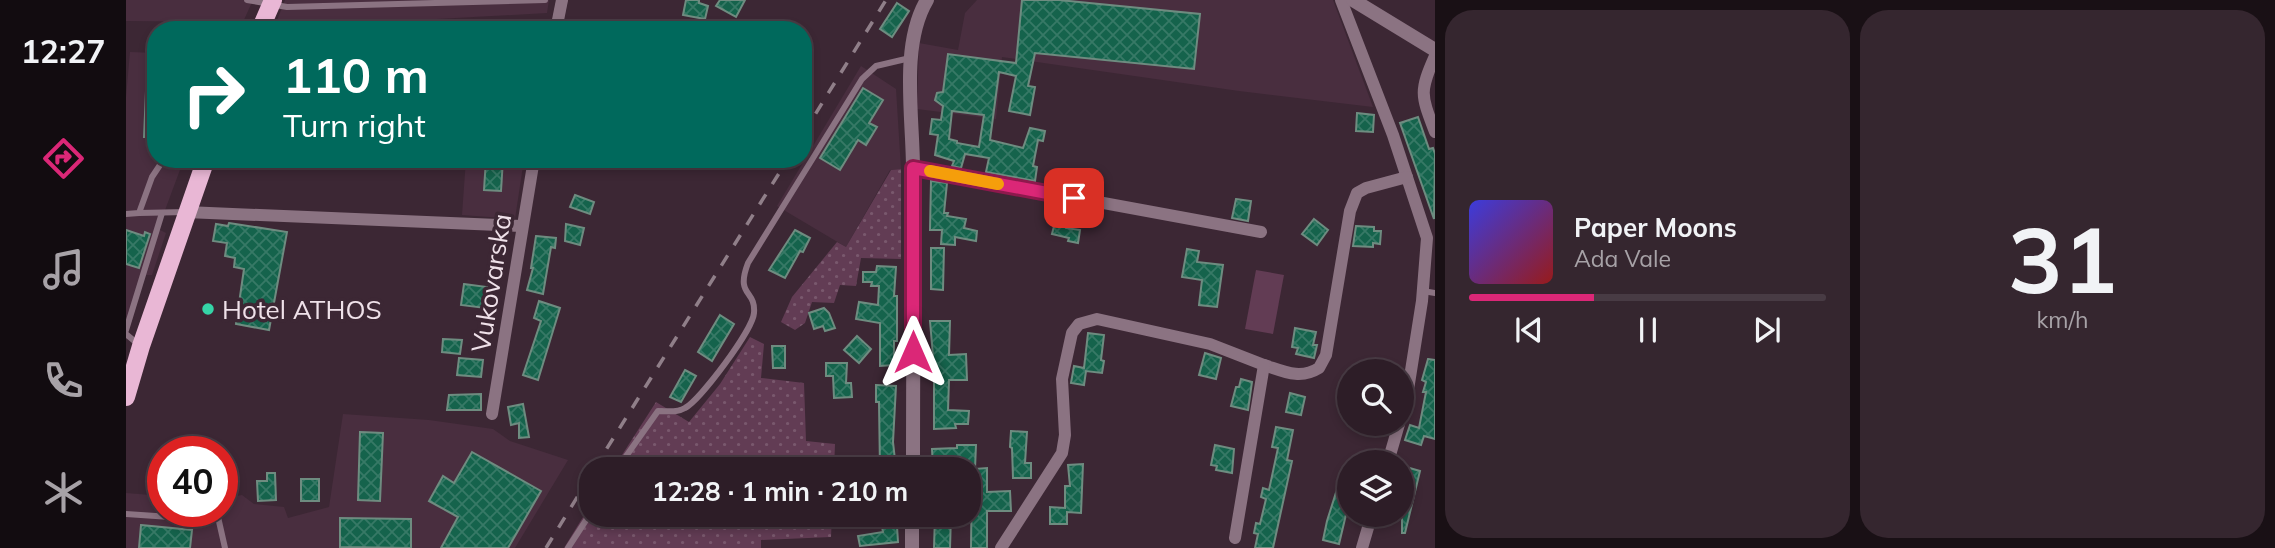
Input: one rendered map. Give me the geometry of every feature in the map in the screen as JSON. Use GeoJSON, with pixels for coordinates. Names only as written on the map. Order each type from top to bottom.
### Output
{"type":"FeatureCollection","features":[{"type":"Feature","properties":{"kind":"main road"},"geometry":{"type":"LineString","coordinates":[[264,21],[272,3]]}},
{"type":"Feature","properties":{"kind":"main road"},"geometry":{"type":"LineString","coordinates":[[126,397],[203,168]]}},
{"type":"Feature","properties":{"kind":"street"},"geometry":{"type":"LineString","coordinates":[[558,21],[562,0]]}},
{"type":"Feature","properties":{"kind":"street"},"geometry":{"type":"LineString","coordinates":[[912,457],[911,58],[914,28],[926,0]]}},
{"type":"Feature","properties":{"kind":"street"},"geometry":{"type":"LineString","coordinates":[[1341,0],[1427,238],[1429,292],[1414,363]]}},
{"type":"Feature","properties":{"kind":"street"},"geometry":{"type":"LineString","coordinates":[[1353,0],[1435,53],[1424,80],[1422,98],[1435,132]]}},
{"type":"Feature","properties":{"kind":"street","name":"Vukovarska"},"geometry":{"type":"LineString","coordinates":[[492,414],[532,168]]}},
{"type":"Feature","properties":{"kind":"street"},"geometry":{"type":"LineString","coordinates":[[913,168],[1261,232]]}},
{"type":"Feature","properties":{"kind":"street"},"geometry":{"type":"LineString","coordinates":[[1001,548],[1062,453],[1065,435],[1062,379],[1072,333],[1079,324],[1097,318],[1209,344],[1292,374],[1303,375],[1319,368],[1326,355],[1350,211],[1357,193],[1407,177]]}},
{"type":"Feature","properties":{"kind":"street"},"geometry":{"type":"LineString","coordinates":[[186,212],[522,226]]}},
{"type":"Feature","properties":{"kind":"street"},"geometry":{"type":"LineString","coordinates":[[1235,538],[1264,365]]}},
{"type":"Feature","properties":{"kind":"street"},"geometry":{"type":"LineString","coordinates":[[912,527],[912,548]]}},
{"type":"Feature","properties":{"kind":"street"},"geometry":{"type":"LineString","coordinates":[[1362,548],[1368,527]]}},
{"type":"Feature","properties":{"kind":"lane"},"geometry":{"type":"LineString","coordinates":[[247,0],[272,3],[545,0]]}},
{"type":"Feature","properties":{"kind":"lane"},"geometry":{"type":"LineString","coordinates":[[812,160],[862,79],[876,66],[911,58]]}},
{"type":"Feature","properties":{"kind":"lane"},"geometry":{"type":"LineString","coordinates":[[139,213],[158,168]]}},
{"type":"Feature","properties":{"kind":"lane"},"geometry":{"type":"LineString","coordinates":[[625,457],[658,411],[680,411],[694,402],[723,366],[750,324],[754,316],[754,304],[742,285],[748,263],[807,168]]}},
{"type":"Feature","properties":{"kind":"lane"},"geometry":{"type":"LineString","coordinates":[[126,214],[186,212]]}},
{"type":"Feature","properties":{"kind":"lane"},"geometry":{"type":"LineString","coordinates":[[141,346],[126,332],[162,213]]}},
{"type":"Feature","properties":{"kind":"lane"},"geometry":{"type":"LineString","coordinates":[[126,514],[218,517],[225,548]]}},
{"type":"Feature","properties":{"kind":"lane"},"geometry":{"type":"LineString","coordinates":[[568,548],[581,527]]}},
{"type":"Feature","properties":{"kind":"shaded area"},"geometry":{"type":"Polygon","coordinates":[[[126,0],[253,0],[243,21],[126,21],[126,0]]]}},
{"type":"Feature","properties":{"kind":"shaded area"},"geometry":{"type":"Polygon","coordinates":[[[285,0],[549,0],[547,13],[401,21],[277,21],[285,0]]]}},
{"type":"Feature","properties":{"kind":"shaded area"},"geometry":{"type":"Polygon","coordinates":[[[977,0],[1333,0],[1373,107],[1002,57],[996,119],[917,109],[919,43],[958,50],[965,13],[977,0]]]}},
{"type":"Feature","properties":{"kind":"shaded area"},"geometry":{"type":"Polygon","coordinates":[[[130,52],[147,53],[147,168],[181,168],[158,229],[166,233],[152,275],[144,275],[126,341],[126,97],[130,52]]]}},
{"type":"Feature","properties":{"kind":"shaded area"},"geometry":{"type":"Polygon","coordinates":[[[861,66],[896,89],[901,169],[890,170],[846,247],[777,206],[800,168],[812,168],[812,148],[861,66]]]}},
{"type":"Feature","properties":{"kind":"shaded area"},"geometry":{"type":"Polygon","coordinates":[[[465,168],[523,168],[515,219],[462,215],[465,168]]]}},
{"type":"Feature","properties":{"kind":"shaded area"},"geometry":{"type":"Polygon","coordinates":[[[901,169],[901,259],[861,258],[856,286],[840,285],[834,303],[812,302],[805,323],[795,330],[781,322],[792,297],[837,242],[846,247],[891,170],[901,169]]]}},
{"type":"Feature","properties":{"kind":"shaded area"},"geometry":{"type":"Polygon","coordinates":[[[1256,270],[1284,275],[1273,334],[1245,329],[1256,270]]]}},
{"type":"Feature","properties":{"kind":"shaded area"},"geometry":{"type":"Polygon","coordinates":[[[750,337],[764,344],[761,378],[804,383],[806,441],[835,444],[834,457],[621,457],[656,402],[689,422],[720,384],[750,337]]]}},
{"type":"Feature","properties":{"kind":"shaded area"},"geometry":{"type":"Polygon","coordinates":[[[343,414],[429,420],[493,429],[510,441],[568,460],[515,548],[126,548],[126,493],[147,495],[147,527],[238,527],[238,496],[242,495],[254,504],[284,507],[288,518],[329,507],[343,414]]]}},
{"type":"Feature","properties":{"kind":"shaded area"},"geometry":{"type":"Polygon","coordinates":[[[579,524],[579,527],[831,527],[831,537],[761,540],[761,548],[564,548],[579,524]]]}},
{"type":"Feature","properties":{"kind":"building"},"geometry":{"type":"Polygon","coordinates":[[[686,0],[699,0],[699,3],[708,6],[705,19],[683,15],[686,0]]]}},
{"type":"Feature","properties":{"kind":"building"},"geometry":{"type":"Polygon","coordinates":[[[720,0],[745,0],[736,17],[716,6],[720,0]]]}},
{"type":"Feature","properties":{"kind":"building"},"geometry":{"type":"Polygon","coordinates":[[[1022,0],[1059,0],[1200,14],[1194,69],[1035,53],[1028,86],[1035,87],[1030,115],[1009,111],[1016,76],[999,72],[990,140],[1023,148],[1030,128],[1045,131],[1043,141],[1038,140],[1033,166],[1037,167],[1035,181],[986,172],[989,158],[965,154],[961,168],[952,166],[954,161],[935,155],[938,135],[930,134],[932,119],[941,120],[943,106],[935,100],[937,93],[943,92],[948,54],[1016,63],[1022,0]],[[952,111],[949,139],[979,147],[984,115],[952,111]]]}},
{"type":"Feature","properties":{"kind":"building"},"geometry":{"type":"Polygon","coordinates":[[[897,3],[909,11],[892,37],[880,29],[897,3]]]}},
{"type":"Feature","properties":{"kind":"building"},"geometry":{"type":"Polygon","coordinates":[[[863,88],[883,100],[869,123],[877,127],[866,145],[858,140],[840,170],[820,158],[863,88]]]}},
{"type":"Feature","properties":{"kind":"building"},"geometry":{"type":"Polygon","coordinates":[[[146,91],[147,91],[147,137],[144,137],[146,91]]]}},
{"type":"Feature","properties":{"kind":"building"},"geometry":{"type":"Polygon","coordinates":[[[1357,113],[1374,115],[1373,132],[1356,131],[1357,113]]]}},
{"type":"Feature","properties":{"kind":"building"},"geometry":{"type":"Polygon","coordinates":[[[1418,117],[1429,149],[1433,148],[1435,154],[1434,219],[1400,123],[1418,117]]]}},
{"type":"Feature","properties":{"kind":"building"},"geometry":{"type":"Polygon","coordinates":[[[485,168],[502,168],[501,191],[484,190],[485,168]]]}},
{"type":"Feature","properties":{"kind":"building"},"geometry":{"type":"Polygon","coordinates":[[[931,181],[947,183],[944,213],[948,213],[947,216],[966,219],[964,228],[977,231],[976,241],[955,237],[955,245],[941,244],[942,230],[930,230],[931,181]]]}},
{"type":"Feature","properties":{"kind":"building"},"geometry":{"type":"Polygon","coordinates":[[[575,195],[594,202],[590,214],[570,207],[575,195]]]}},
{"type":"Feature","properties":{"kind":"building"},"geometry":{"type":"Polygon","coordinates":[[[1236,199],[1251,201],[1248,221],[1232,218],[1236,199]]]}},
{"type":"Feature","properties":{"kind":"building"},"geometry":{"type":"Polygon","coordinates":[[[1057,214],[1068,217],[1066,228],[1080,230],[1078,243],[1052,234],[1057,214]]]}},
{"type":"Feature","properties":{"kind":"building"},"geometry":{"type":"Polygon","coordinates":[[[1314,219],[1328,230],[1317,245],[1302,234],[1314,219]]]}},
{"type":"Feature","properties":{"kind":"building"},"geometry":{"type":"Polygon","coordinates":[[[229,223],[287,232],[269,330],[236,324],[244,269],[234,267],[235,258],[225,256],[227,243],[213,241],[216,224],[228,226],[229,223]]]}},
{"type":"Feature","properties":{"kind":"building"},"geometry":{"type":"Polygon","coordinates":[[[566,224],[584,228],[580,245],[565,241],[566,224]]]}},
{"type":"Feature","properties":{"kind":"building"},"geometry":{"type":"Polygon","coordinates":[[[1356,226],[1374,227],[1374,231],[1381,231],[1380,244],[1373,243],[1373,247],[1353,246],[1356,226]]]}},
{"type":"Feature","properties":{"kind":"building"},"geometry":{"type":"Polygon","coordinates":[[[126,230],[144,236],[145,232],[150,234],[139,268],[126,264],[126,230]]]}},
{"type":"Feature","properties":{"kind":"building"},"geometry":{"type":"Polygon","coordinates":[[[795,230],[810,238],[785,278],[769,270],[795,230]]]}},
{"type":"Feature","properties":{"kind":"building"},"geometry":{"type":"Polygon","coordinates":[[[536,236],[556,238],[555,248],[551,247],[543,294],[527,290],[533,268],[536,236]]]}},
{"type":"Feature","properties":{"kind":"building"},"geometry":{"type":"Polygon","coordinates":[[[931,248],[944,248],[943,290],[931,289],[931,248]]]}},
{"type":"Feature","properties":{"kind":"building"},"geometry":{"type":"Polygon","coordinates":[[[1187,249],[1199,251],[1197,262],[1223,265],[1217,307],[1199,305],[1202,280],[1182,277],[1187,249]]]}},
{"type":"Feature","properties":{"kind":"building"},"geometry":{"type":"Polygon","coordinates":[[[877,266],[896,267],[894,296],[897,296],[897,341],[894,341],[894,365],[880,366],[880,323],[856,319],[859,302],[878,305],[879,286],[871,286],[872,282],[863,282],[863,272],[876,272],[877,266]]]}},
{"type":"Feature","properties":{"kind":"building"},"geometry":{"type":"Polygon","coordinates":[[[464,284],[487,287],[485,308],[461,305],[464,284]]]}},
{"type":"Feature","properties":{"kind":"building"},"geometry":{"type":"Polygon","coordinates":[[[539,301],[560,308],[538,380],[523,375],[541,321],[534,318],[539,301]]]}},
{"type":"Feature","properties":{"kind":"building"},"geometry":{"type":"Polygon","coordinates":[[[824,308],[835,328],[825,331],[823,326],[814,329],[809,313],[824,308]]]}},
{"type":"Feature","properties":{"kind":"building"},"geometry":{"type":"Polygon","coordinates":[[[720,315],[734,324],[712,361],[698,352],[720,315]]]}},
{"type":"Feature","properties":{"kind":"building"},"geometry":{"type":"Polygon","coordinates":[[[930,321],[950,321],[949,355],[966,354],[967,380],[949,380],[948,410],[969,411],[968,424],[955,424],[956,428],[934,429],[934,368],[930,321]]]}},
{"type":"Feature","properties":{"kind":"building"},"geometry":{"type":"Polygon","coordinates":[[[1295,328],[1316,332],[1314,358],[1296,354],[1298,348],[1292,347],[1295,328]]]}},
{"type":"Feature","properties":{"kind":"building"},"geometry":{"type":"Polygon","coordinates":[[[1088,333],[1104,335],[1102,373],[1086,371],[1084,385],[1071,383],[1074,366],[1084,368],[1088,333]]]}},
{"type":"Feature","properties":{"kind":"building"},"geometry":{"type":"Polygon","coordinates":[[[857,336],[871,349],[859,363],[844,350],[857,336]]]}},
{"type":"Feature","properties":{"kind":"building"},"geometry":{"type":"Polygon","coordinates":[[[443,339],[462,340],[460,354],[442,352],[443,339]]]}},
{"type":"Feature","properties":{"kind":"building"},"geometry":{"type":"Polygon","coordinates":[[[772,346],[785,346],[785,368],[773,368],[772,346]]]}},
{"type":"Feature","properties":{"kind":"building"},"geometry":{"type":"Polygon","coordinates":[[[1205,353],[1221,358],[1216,379],[1199,375],[1205,353]]]}},
{"type":"Feature","properties":{"kind":"building"},"geometry":{"type":"Polygon","coordinates":[[[459,358],[483,360],[481,377],[457,375],[459,358]]]}},
{"type":"Feature","properties":{"kind":"building"},"geometry":{"type":"Polygon","coordinates":[[[1428,359],[1435,360],[1435,439],[1424,436],[1421,445],[1405,440],[1406,436],[1414,436],[1414,426],[1419,428],[1426,392],[1423,392],[1426,382],[1422,380],[1428,359]]]}},
{"type":"Feature","properties":{"kind":"building"},"geometry":{"type":"Polygon","coordinates":[[[826,363],[847,363],[846,383],[851,383],[852,397],[834,398],[833,376],[826,376],[826,363]]]}},
{"type":"Feature","properties":{"kind":"building"},"geometry":{"type":"Polygon","coordinates":[[[685,370],[696,376],[681,402],[670,397],[685,370]]]}},
{"type":"Feature","properties":{"kind":"building"},"geometry":{"type":"Polygon","coordinates":[[[1241,379],[1252,382],[1248,410],[1231,406],[1241,379]]]}},
{"type":"Feature","properties":{"kind":"building"},"geometry":{"type":"Polygon","coordinates":[[[876,385],[896,386],[895,457],[880,457],[879,402],[876,402],[876,385]]]}},
{"type":"Feature","properties":{"kind":"building"},"geometry":{"type":"Polygon","coordinates":[[[1290,393],[1305,397],[1301,415],[1286,412],[1290,393]]]}},
{"type":"Feature","properties":{"kind":"building"},"geometry":{"type":"Polygon","coordinates":[[[481,394],[481,410],[447,410],[449,395],[481,394]]]}},
{"type":"Feature","properties":{"kind":"building"},"geometry":{"type":"Polygon","coordinates":[[[523,404],[529,437],[519,438],[519,423],[511,425],[508,407],[523,404]]]}},
{"type":"Feature","properties":{"kind":"building"},"geometry":{"type":"Polygon","coordinates":[[[1276,427],[1293,430],[1287,460],[1292,461],[1273,548],[1255,548],[1258,534],[1254,533],[1256,523],[1260,524],[1266,499],[1261,497],[1263,488],[1269,490],[1278,448],[1272,447],[1276,427]]]}},
{"type":"Feature","properties":{"kind":"building"},"geometry":{"type":"Polygon","coordinates":[[[1011,431],[1027,432],[1025,463],[1031,463],[1031,478],[1013,478],[1011,431]]]}},
{"type":"Feature","properties":{"kind":"building"},"geometry":{"type":"Polygon","coordinates":[[[360,432],[383,433],[380,501],[358,500],[360,432]]]}},
{"type":"Feature","properties":{"kind":"building"},"geometry":{"type":"Polygon","coordinates":[[[957,445],[976,445],[976,457],[932,457],[932,449],[957,448],[957,445]]]}},
{"type":"Feature","properties":{"kind":"building"},"geometry":{"type":"Polygon","coordinates":[[[1215,445],[1234,449],[1232,473],[1216,470],[1217,466],[1211,465],[1215,445]]]}},
{"type":"Feature","properties":{"kind":"building"},"geometry":{"type":"Polygon","coordinates":[[[472,452],[541,491],[508,548],[441,548],[458,517],[429,501],[443,476],[454,483],[472,452]]]}},
{"type":"Feature","properties":{"kind":"building"},"geometry":{"type":"Polygon","coordinates":[[[1083,464],[1081,513],[1067,512],[1067,524],[1050,524],[1050,507],[1065,508],[1065,486],[1070,486],[1068,465],[1083,464]]]}},
{"type":"Feature","properties":{"kind":"building"},"geometry":{"type":"Polygon","coordinates":[[[981,468],[987,468],[987,492],[1010,491],[1011,511],[987,511],[987,548],[971,548],[971,527],[981,527],[981,468]]]}},
{"type":"Feature","properties":{"kind":"building"},"geometry":{"type":"Polygon","coordinates":[[[1414,469],[1420,471],[1414,496],[1414,469]]]}},
{"type":"Feature","properties":{"kind":"building"},"geometry":{"type":"Polygon","coordinates":[[[267,473],[275,473],[276,500],[258,501],[257,481],[267,481],[267,473]]]}},
{"type":"Feature","properties":{"kind":"building"},"geometry":{"type":"Polygon","coordinates":[[[301,479],[319,479],[319,501],[301,501],[301,479]]]}},
{"type":"Feature","properties":{"kind":"building"},"geometry":{"type":"Polygon","coordinates":[[[1337,489],[1337,527],[1343,527],[1339,544],[1323,540],[1337,489]]]}},
{"type":"Feature","properties":{"kind":"building"},"geometry":{"type":"Polygon","coordinates":[[[340,518],[411,519],[411,548],[340,547],[340,518]]]}},
{"type":"Feature","properties":{"kind":"building"},"geometry":{"type":"Polygon","coordinates":[[[141,525],[192,530],[190,548],[139,548],[141,525]]]}},
{"type":"Feature","properties":{"kind":"building"},"geometry":{"type":"Polygon","coordinates":[[[882,527],[897,527],[898,542],[860,546],[858,536],[883,532],[882,527]]]}},
{"type":"Feature","properties":{"kind":"building"},"geometry":{"type":"Polygon","coordinates":[[[935,527],[951,527],[950,548],[934,548],[935,527]]]}},
{"type":"Feature","properties":{"kind":"railway"},"geometry":{"type":"LineString","coordinates":[[812,119],[886,0]]}},
{"type":"Feature","properties":{"kind":"railway"},"geometry":{"type":"LineString","coordinates":[[602,457],[782,168]]}},
{"type":"Feature","properties":{"kind":"railway"},"geometry":{"type":"LineString","coordinates":[[546,548],[579,494]]}},
{"type":"Feature","properties":{"kind":"slow traffic"},"geometry":{"type":"LineString","coordinates":[[930,171],[998,184]]}},
{"type":"Feature","properties":{"kind":"place","name":"Hotel ATHOS"},"geometry":{"type":"Point","coordinates":[208,309]}},
{"type":"Feature","properties":{"kind":"route"},"geometry":{"type":"LineString","coordinates":[[913,352],[913,168],[1074,198]]}}]}
